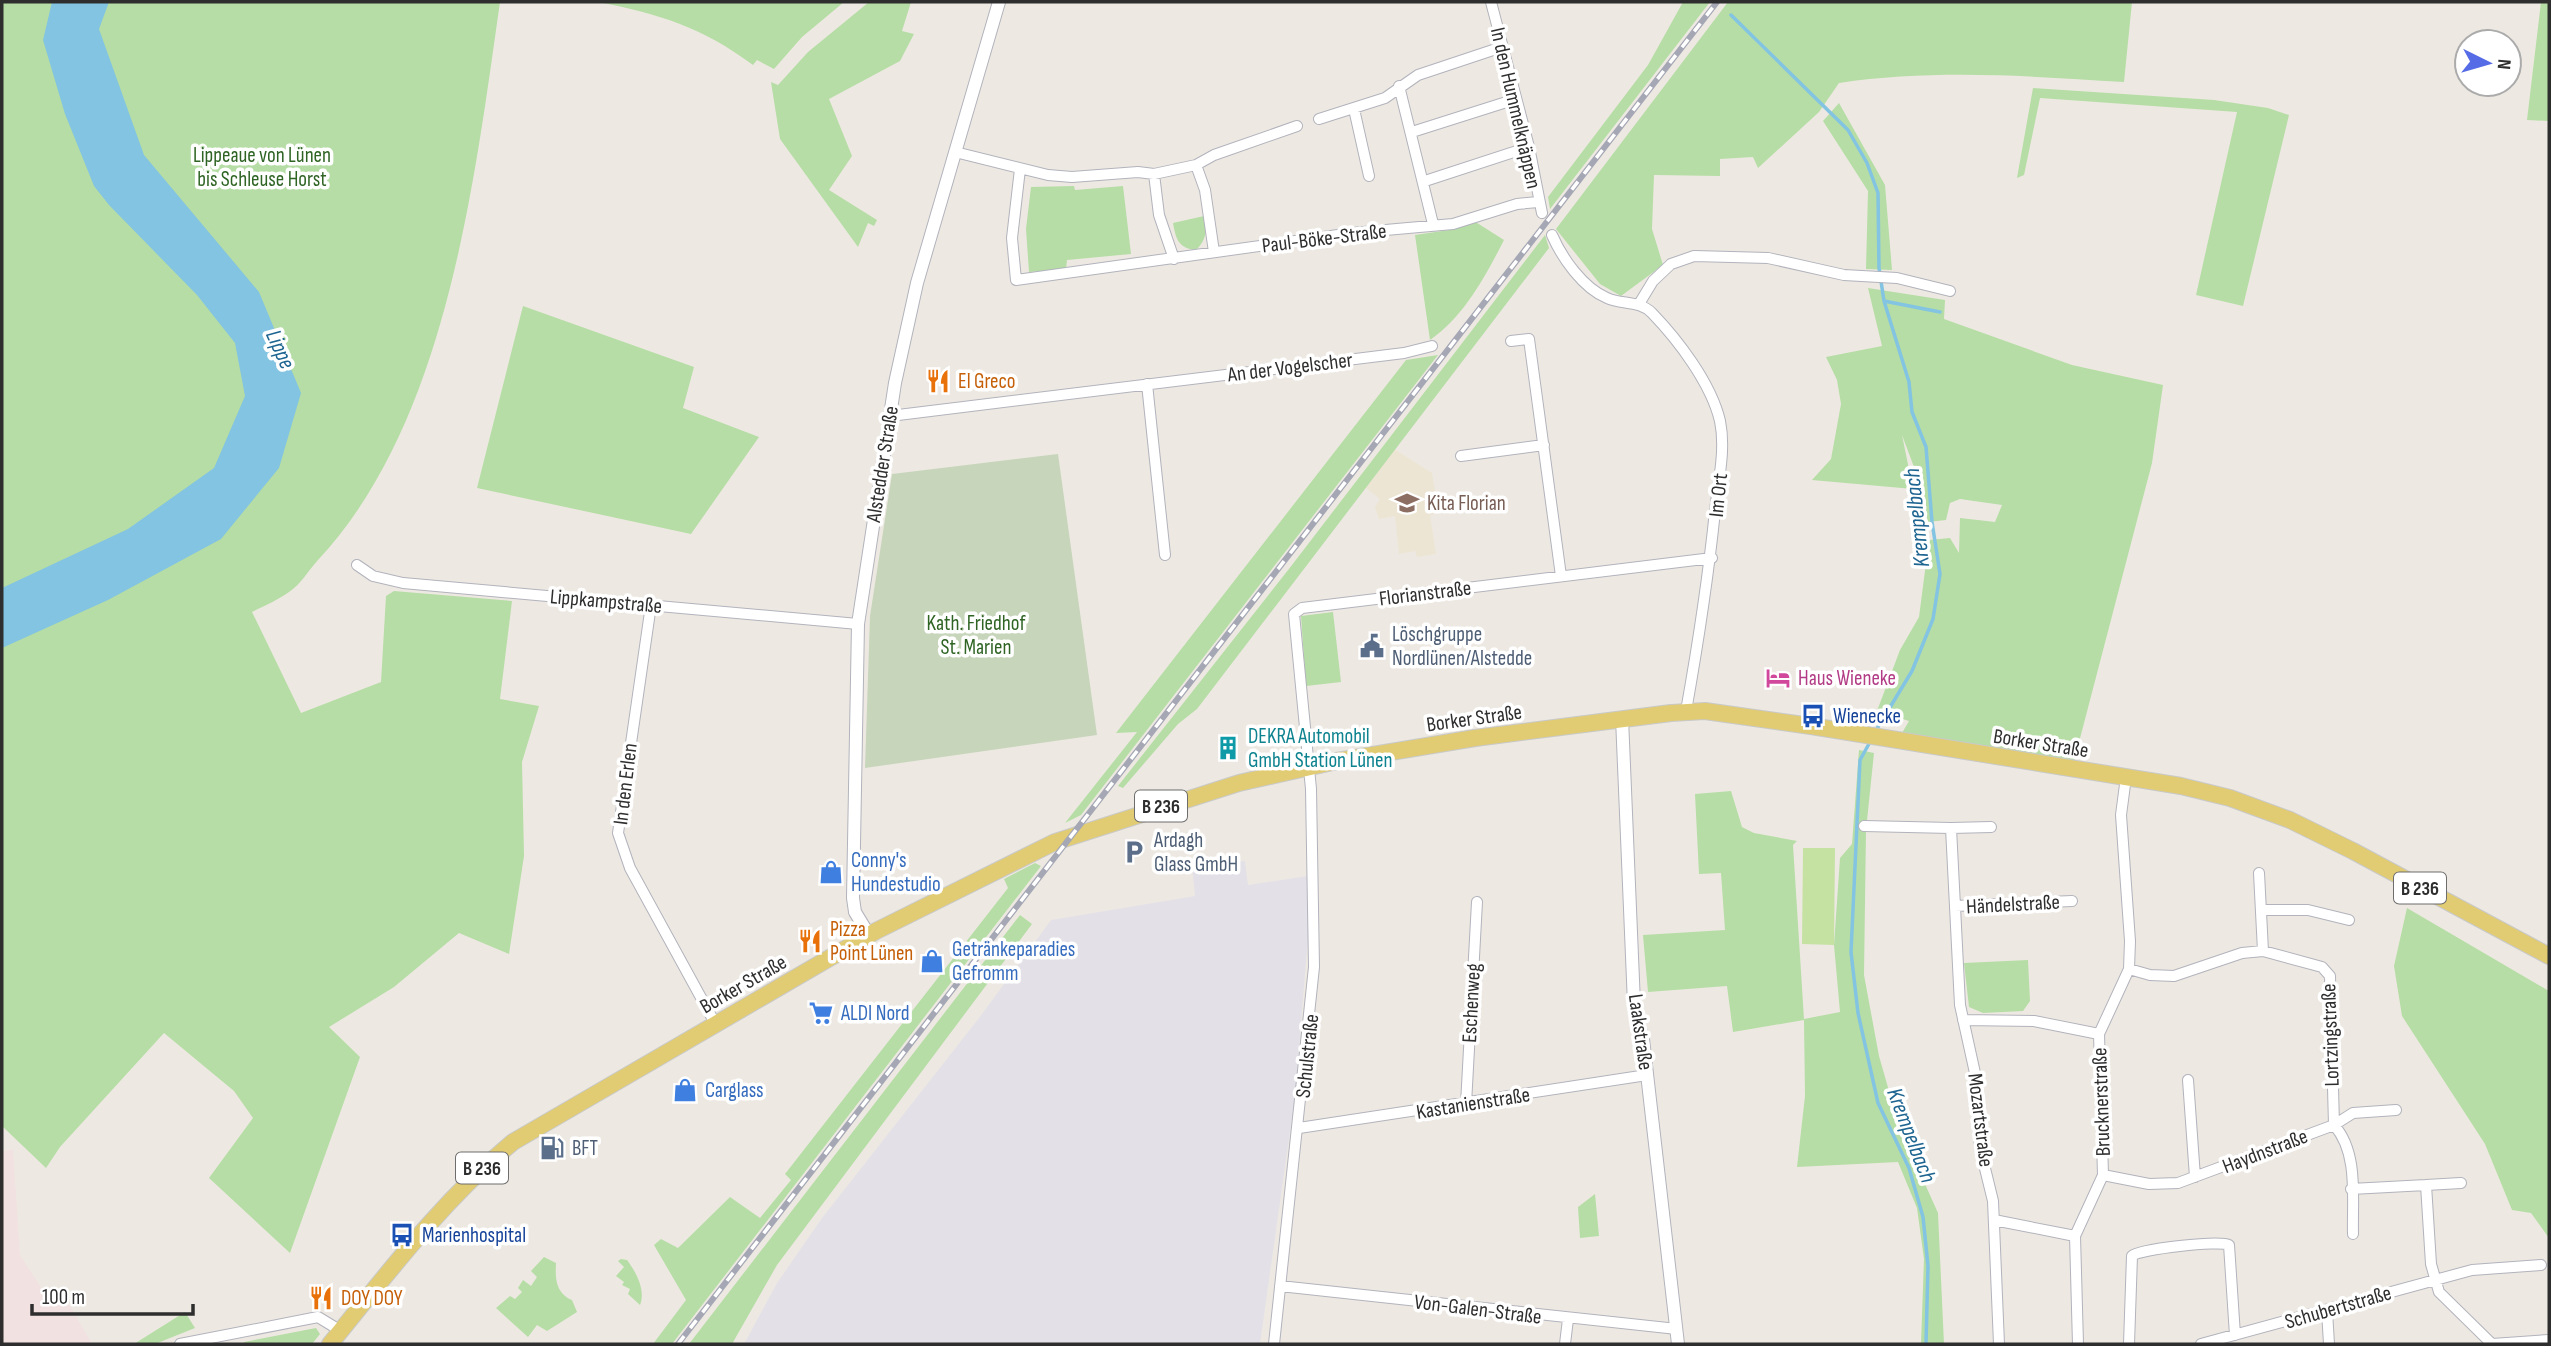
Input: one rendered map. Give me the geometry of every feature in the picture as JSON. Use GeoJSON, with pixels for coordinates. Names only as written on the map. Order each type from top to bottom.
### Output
{"type":"FeatureCollection","features":[{"type":"Feature","properties":{"kind":"main road","name":"Borker Straße"},"geometry":{"type":"LineString","coordinates":[[330,1344],[426,1225],[475,1175],[513,1142],[569,1106],[716,1025],[869,935],[1055,842],[1201,794],[1308,767],[1475,738],[1686,712],[1742,716],[1874,736],[2126,777],[2230,798],[2290,820],[2549,956]]}},
{"type":"Feature","properties":{"kind":"street","name":"Alstedder Straße"},"geometry":{"type":"LineString","coordinates":[[869,935],[855,912],[853,898],[858,624],[905,328],[999,2]]}},
{"type":"Feature","properties":{"kind":"street","name":"In den Hummelknäppen"},"geometry":{"type":"LineString","coordinates":[[1492,2],[1529,147],[1540,208]]}},
{"type":"Feature","properties":{"kind":"street"},"geometry":{"type":"LineString","coordinates":[[1319,119],[1385,98],[1418,75],[1502,47]]}},
{"type":"Feature","properties":{"kind":"street"},"geometry":{"type":"LineString","coordinates":[[1399,86],[1425,181],[1433,224]]}},
{"type":"Feature","properties":{"kind":"street"},"geometry":{"type":"LineString","coordinates":[[1412,132],[1516,99]]}},
{"type":"Feature","properties":{"kind":"street"},"geometry":{"type":"LineString","coordinates":[[1354,109],[1368,176]]}},
{"type":"Feature","properties":{"kind":"street"},"geometry":{"type":"LineString","coordinates":[[955,152],[1020,169],[1072,177],[1138,172],[1154,174],[1196,165],[1214,155],[1297,126]]}},
{"type":"Feature","properties":{"kind":"street"},"geometry":{"type":"LineString","coordinates":[[1425,181],[1529,147]]}},
{"type":"Feature","properties":{"kind":"street"},"geometry":{"type":"LineString","coordinates":[[1196,165],[1205,190],[1214,252]]}},
{"type":"Feature","properties":{"kind":"street","name":"Paul-Böke-Straße"},"geometry":{"type":"LineString","coordinates":[[1020,169],[1012,238],[1016,281],[1214,252],[1433,224],[1453,224],[1517,204],[1540,208]]}},
{"type":"Feature","properties":{"kind":"street"},"geometry":{"type":"LineString","coordinates":[[1154,174],[1159,215],[1174,259]]}},
{"type":"Feature","properties":{"kind":"street"},"geometry":{"type":"LineString","coordinates":[[1552,235],[1574,271],[1596,292],[1609,299],[1639,304],[1653,281],[1671,264],[1694,256],[1768,258],[1844,275],[1887,277],[1950,291]]}},
{"type":"Feature","properties":{"kind":"street","name":"Im Ort"},"geometry":{"type":"LineString","coordinates":[[1639,304],[1653,314],[1689,360],[1709,393],[1720,421],[1721,463],[1712,558],[1686,712]]}},
{"type":"Feature","properties":{"kind":"street"},"geometry":{"type":"LineString","coordinates":[[1511,341],[1529,339],[1561,576]]}},
{"type":"Feature","properties":{"kind":"street","name":"An der Vogelscher"},"geometry":{"type":"LineString","coordinates":[[890,416],[1404,353],[1432,345]]}},
{"type":"Feature","properties":{"kind":"street"},"geometry":{"type":"LineString","coordinates":[[1147,384],[1165,555]]}},
{"type":"Feature","properties":{"kind":"street"},"geometry":{"type":"LineString","coordinates":[[1461,456],[1544,445]]}},
{"type":"Feature","properties":{"kind":"street","name":"Florianstraße"},"geometry":{"type":"LineString","coordinates":[[1308,767],[1293,619],[1297,610],[1712,558]]}},
{"type":"Feature","properties":{"kind":"street","name":"Lippkampstraße"},"geometry":{"type":"LineString","coordinates":[[358,565],[373,576],[403,583],[858,624]]}},
{"type":"Feature","properties":{"kind":"street","name":"In den Erlen"},"geometry":{"type":"LineString","coordinates":[[651,606],[618,833],[630,868],[716,1025]]}},
{"type":"Feature","properties":{"kind":"street","name":"Laakstraße"},"geometry":{"type":"LineString","coordinates":[[1622,718],[1634,997],[1647,1075],[1678,1344]]}},
{"type":"Feature","properties":{"kind":"street","name":"Schulstraße"},"geometry":{"type":"LineString","coordinates":[[1274,1344],[1314,967],[1308,767]]}},
{"type":"Feature","properties":{"kind":"street","name":"Brucknerstraße"},"geometry":{"type":"LineString","coordinates":[[2078,1344],[2075,1236],[2104,1175],[2099,1034],[2129,968],[2130,941],[2122,815],[2126,777]]}},
{"type":"Feature","properties":{"kind":"street"},"geometry":{"type":"LineString","coordinates":[[1864,826],[1991,827]]}},
{"type":"Feature","properties":{"kind":"street","name":"Mozartstraße"},"geometry":{"type":"LineString","coordinates":[[1951,828],[1963,1020],[1975,1073],[1980,1148],[1993,1201],[1999,1344]]}},
{"type":"Feature","properties":{"kind":"street"},"geometry":{"type":"LineString","coordinates":[[2259,873],[2263,951]]}},
{"type":"Feature","properties":{"kind":"street","name":"Händelstraße"},"geometry":{"type":"LineString","coordinates":[[1955,906],[2071,901]]}},
{"type":"Feature","properties":{"kind":"street","name":"Eschenweg"},"geometry":{"type":"LineString","coordinates":[[1466,1104],[1476,902]]}},
{"type":"Feature","properties":{"kind":"street"},"geometry":{"type":"LineString","coordinates":[[2261,910],[2308,910],[2349,920]]}},
{"type":"Feature","properties":{"kind":"street","name":"Lortzingstraße"},"geometry":{"type":"LineString","coordinates":[[2129,968],[2164,977],[2242,953],[2263,951],[2322,967],[2330,976],[2334,1125]]}},
{"type":"Feature","properties":{"kind":"street"},"geometry":{"type":"LineString","coordinates":[[1963,1020],[2034,1021],[2099,1034]]}},
{"type":"Feature","properties":{"kind":"street","name":"Kastanienstraße"},"geometry":{"type":"LineString","coordinates":[[1299,1128],[1647,1075]]}},
{"type":"Feature","properties":{"kind":"street","name":"Haydnstraße"},"geometry":{"type":"LineString","coordinates":[[2188,1080],[2195,1177]]}},
{"type":"Feature","properties":{"kind":"street","name":"Haydnstraße"},"geometry":{"type":"LineString","coordinates":[[2104,1175],[2163,1186],[2195,1177],[2334,1125],[2353,1113],[2396,1110]]}},
{"type":"Feature","properties":{"kind":"street","name":"Haydnstraße"},"geometry":{"type":"LineString","coordinates":[[2334,1125],[2346,1139],[2353,1234]]}},
{"type":"Feature","properties":{"kind":"street"},"geometry":{"type":"LineString","coordinates":[[2351,1189],[2461,1183]]}},
{"type":"Feature","properties":{"kind":"street"},"geometry":{"type":"LineString","coordinates":[[2427,1185],[2434,1279],[2439,1292],[2492,1344],[2549,1340]]}},
{"type":"Feature","properties":{"kind":"street"},"geometry":{"type":"LineString","coordinates":[[1994,1220],[2075,1236]]}},
{"type":"Feature","properties":{"kind":"street"},"geometry":{"type":"LineString","coordinates":[[2129,1344],[2132,1255],[2138,1251],[2180,1248],[2192,1243],[2223,1242],[2229,1245],[2235,1335]]}},
{"type":"Feature","properties":{"kind":"street","name":"Schubertstraße"},"geometry":{"type":"LineString","coordinates":[[2201,1344],[2472,1270],[2541,1265]]}},
{"type":"Feature","properties":{"kind":"street","name":"Von-Galen-Straße"},"geometry":{"type":"LineString","coordinates":[[1280,1286],[1676,1329]]}},
{"type":"Feature","properties":{"kind":"street"},"geometry":{"type":"LineString","coordinates":[[2327,1311],[2329,1344]]}},
{"type":"Feature","properties":{"kind":"street"},"geometry":{"type":"LineString","coordinates":[[180,1344],[318,1317],[341,1331]]}},
{"type":"Feature","properties":{"kind":"street"},"geometry":{"type":"LineString","coordinates":[[1565,1344],[1568,1319]]}},
{"type":"Feature","properties":{"kind":"shaded area","name":"Kita Florian"},"geometry":{"type":"Polygon","coordinates":[[[1394,449],[1432,473],[1439,513],[1430,515],[1436,554],[1417,557],[1415,551],[1399,554],[1395,516],[1379,519],[1375,507],[1380,499],[1366,488],[1394,449]]]}},
{"type":"Feature","properties":{"kind":"shaded area","name":"Ardagh Glass GmbH"},"geometry":{"type":"Polygon","coordinates":[[[1245,861],[1248,885],[1307,876],[1309,926],[1295,1096],[1260,1344],[744,1344],[777,1283],[822,1218],[979,1018],[1051,920],[1195,896],[1192,867],[1245,861]]]}},
{"type":"Feature","properties":{"kind":"shaded area"},"geometry":{"type":"Polygon","coordinates":[[[13,1149],[20,1255],[42,1289],[65,1297],[92,1344],[2,1344],[2,1152],[13,1149]]]}},
{"type":"Feature","properties":{"kind":"green space","name":"Lippeaue von Lünen bis Schleuse Horst"},"geometry":{"type":"Polygon","coordinates":[[[2,2],[500,2],[479,146],[448,297],[425,371],[397,440],[362,504],[301,581],[285,595],[252,612],[301,713],[381,682],[386,596],[394,591],[512,601],[500,699],[539,706],[522,762],[524,856],[509,954],[459,933],[394,987],[329,1027],[360,1057],[290,1253],[209,1178],[253,1118],[234,1091],[164,1033],[60,1147],[46,1168],[2,1126],[2,2]]]}},
{"type":"Feature","properties":{"kind":"green space"},"geometry":{"type":"Polygon","coordinates":[[[598,2],[844,2],[802,37],[774,69],[757,60],[753,65],[716,41],[679,24],[598,2]]]}},
{"type":"Feature","properties":{"kind":"green space"},"geometry":{"type":"Polygon","coordinates":[[[869,2],[911,2],[902,31],[914,34],[900,61],[829,99],[852,156],[829,190],[877,220],[874,226],[868,223],[858,247],[780,139],[771,82],[778,85],[808,52],[869,2]]]}},
{"type":"Feature","properties":{"kind":"green space"},"geometry":{"type":"Polygon","coordinates":[[[1683,2],[1710,2],[1550,209],[1548,197],[1648,65],[1683,2]]]}},
{"type":"Feature","properties":{"kind":"green space"},"geometry":{"type":"Polygon","coordinates":[[[1728,2],[2132,2],[2124,82],[1946,75],[1839,83],[1819,112],[1758,168],[1753,157],[1720,159],[1720,176],[1654,175],[1652,229],[1663,265],[1621,296],[1600,284],[1556,229],[1728,2]]]}},
{"type":"Feature","properties":{"kind":"green space"},"geometry":{"type":"Polygon","coordinates":[[[2541,2],[2549,2],[2549,121],[2527,120],[2541,2]]]}},
{"type":"Feature","properties":{"kind":"green space"},"geometry":{"type":"Polygon","coordinates":[[[2033,88],[2214,100],[2268,108],[2289,115],[2243,306],[2196,295],[2237,112],[2040,98],[2024,175],[2017,178],[2033,88]]]}},
{"type":"Feature","properties":{"kind":"green space"},"geometry":{"type":"Polygon","coordinates":[[[1839,103],[1885,185],[1892,270],[1866,269],[1868,191],[1823,121],[1839,103]]]}},
{"type":"Feature","properties":{"kind":"green space"},"geometry":{"type":"Polygon","coordinates":[[[1074,186],[1075,190],[1123,186],[1131,254],[1067,260],[1066,269],[1029,272],[1026,229],[1031,187],[1074,186]]]}},
{"type":"Feature","properties":{"kind":"green space"},"geometry":{"type":"Polygon","coordinates":[[[1204,216],[1205,234],[1200,246],[1196,250],[1182,245],[1173,223],[1204,216]]]}},
{"type":"Feature","properties":{"kind":"green space"},"geometry":{"type":"Polygon","coordinates":[[[1474,221],[1504,240],[1482,281],[1464,307],[1430,340],[1415,235],[1449,230],[1474,221]]]}},
{"type":"Feature","properties":{"kind":"green space"},"geometry":{"type":"Polygon","coordinates":[[[1545,235],[1549,248],[1197,709],[1178,724],[1123,788],[1118,786],[1292,565],[1545,235]]]}},
{"type":"Feature","properties":{"kind":"green space"},"geometry":{"type":"Polygon","coordinates":[[[1868,288],[1945,300],[1944,319],[2072,365],[2163,385],[2152,463],[2072,769],[1898,740],[1909,721],[1877,711],[1900,650],[1919,617],[1929,540],[1950,538],[1959,553],[1960,518],[1995,522],[2002,505],[1960,499],[1950,503],[1946,520],[1928,522],[1914,467],[1902,435],[1913,489],[1812,480],[1831,459],[1841,404],[1837,380],[1826,357],[1882,346],[1868,288]]]}},
{"type":"Feature","properties":{"kind":"green space"},"geometry":{"type":"Polygon","coordinates":[[[523,306],[694,367],[683,408],[759,437],[691,534],[477,488],[523,306]]]}},
{"type":"Feature","properties":{"kind":"green space"},"geometry":{"type":"Polygon","coordinates":[[[1438,355],[1081,815],[1065,823],[1137,732],[1116,733],[1406,360],[1438,355]]]}},
{"type":"Feature","properties":{"kind":"green space","name":"Kath. Friedhof St. Marien"},"geometry":{"type":"Polygon","coordinates":[[[1058,454],[1097,735],[865,768],[870,616],[892,474],[1058,454]]]}},
{"type":"Feature","properties":{"kind":"green space"},"geometry":{"type":"Polygon","coordinates":[[[1333,612],[1341,682],[1306,686],[1301,616],[1333,612]]]}},
{"type":"Feature","properties":{"kind":"green space"},"geometry":{"type":"Polygon","coordinates":[[[1859,750],[1874,753],[1866,830],[1864,975],[1879,1056],[1899,1126],[1938,1213],[1944,1344],[1921,1344],[1924,1259],[1917,1208],[1898,1162],[1797,1167],[1805,1096],[1804,1020],[1733,1032],[1727,986],[1648,992],[1643,935],[1725,930],[1721,873],[1699,874],[1695,794],[1731,791],[1742,827],[1754,833],[1797,841],[1793,845],[1804,1019],[1840,1012],[1834,945],[1840,858],[1852,844],[1859,750]]]}},
{"type":"Feature","properties":{"kind":"green space"},"geometry":{"type":"Polygon","coordinates":[[[1803,848],[1835,848],[1834,945],[1802,944],[1803,848]]]}},
{"type":"Feature","properties":{"kind":"green space"},"geometry":{"type":"Polygon","coordinates":[[[1035,863],[1041,866],[672,1344],[653,1344],[686,1300],[654,1245],[661,1239],[678,1248],[730,1197],[760,1218],[791,1180],[785,1174],[1008,888],[1004,879],[1035,863]]]}},
{"type":"Feature","properties":{"kind":"green space"},"geometry":{"type":"Polygon","coordinates":[[[2407,908],[2549,991],[2549,1238],[2531,1213],[2512,1210],[2485,1144],[2402,1016],[2394,966],[2407,908]]]}},
{"type":"Feature","properties":{"kind":"green space"},"geometry":{"type":"Polygon","coordinates":[[[1020,915],[1032,924],[777,1265],[732,1344],[689,1344],[1020,915]]]}},
{"type":"Feature","properties":{"kind":"green space"},"geometry":{"type":"Polygon","coordinates":[[[2028,960],[2030,1001],[2023,1011],[1983,1013],[1969,1007],[1964,963],[2028,960]]]}},
{"type":"Feature","properties":{"kind":"green space"},"geometry":{"type":"Polygon","coordinates":[[[1595,1194],[1599,1236],[1580,1238],[1578,1207],[1595,1194]]]}},
{"type":"Feature","properties":{"kind":"green space"},"geometry":{"type":"Polygon","coordinates":[[[544,1257],[556,1263],[558,1285],[563,1294],[572,1300],[577,1312],[547,1331],[537,1325],[528,1337],[496,1308],[510,1296],[515,1299],[522,1292],[518,1288],[523,1280],[531,1286],[537,1277],[531,1271],[544,1257]]]}},
{"type":"Feature","properties":{"kind":"green space"},"geometry":{"type":"Polygon","coordinates":[[[627,1260],[639,1281],[642,1293],[640,1305],[628,1294],[630,1289],[622,1285],[624,1282],[616,1276],[624,1267],[618,1261],[627,1260]]]}},
{"type":"Feature","properties":{"kind":"green space"},"geometry":{"type":"Polygon","coordinates":[[[185,1312],[195,1328],[155,1344],[134,1344],[185,1312]]]}},
{"type":"Feature","properties":{"kind":"green space"},"geometry":{"type":"Polygon","coordinates":[[[316,1328],[320,1334],[312,1344],[244,1342],[316,1328]]]}},
{"type":"Feature","properties":{"kind":"water","name":"Lippe"},"geometry":{"type":"Polygon","coordinates":[[[52,2],[109,2],[99,29],[144,155],[259,292],[301,393],[279,468],[221,539],[108,600],[2,648],[2,588],[128,529],[214,468],[245,396],[235,343],[197,295],[109,205],[94,186],[65,114],[43,40],[52,2]]]}},
{"type":"Feature","properties":{"kind":"waterway","name":"Krempelbach"},"geometry":{"type":"LineString","coordinates":[[1731,15],[1848,130],[1867,163],[1878,193],[1879,268],[1884,301],[1909,382],[1912,412],[1926,447],[1932,522],[1940,574],[1933,619],[1912,671],[1875,732]]}},
{"type":"Feature","properties":{"kind":"waterway"},"geometry":{"type":"LineString","coordinates":[[1884,301],[1940,312]]}},
{"type":"Feature","properties":{"kind":"waterway","name":"Krempelbach"},"geometry":{"type":"LineString","coordinates":[[1870,742],[1860,760],[1851,952],[1858,1013],[1878,1103],[1909,1168],[1923,1217],[1928,1266],[1926,1344]]}},
{"type":"Feature","properties":{"kind":"railway"},"geometry":{"type":"LineString","coordinates":[[678,1344],[1717,2]]}},
{"type":"Feature","properties":{"kind":"place","name":"El Greco"},"geometry":{"type":"Point","coordinates":[938,381]}},
{"type":"Feature","properties":{"kind":"place","name":"Kita Florian"},"geometry":{"type":"Point","coordinates":[1407,503]}},
{"type":"Feature","properties":{"kind":"place","name":"Löschgruppe Nordlünen/Alstedde"},"geometry":{"type":"Point","coordinates":[1372,646]}},
{"type":"Feature","properties":{"kind":"place","name":"Haus Wieneke"},"geometry":{"type":"Point","coordinates":[1778,678]}},
{"type":"Feature","properties":{"kind":"place","name":"Wienecke"},"geometry":{"type":"Point","coordinates":[1813,716]}},
{"type":"Feature","properties":{"kind":"place","name":"DEKRA Automobil GmbH Station Lünen"},"geometry":{"type":"Point","coordinates":[1228,748]}},
{"type":"Feature","properties":{"kind":"place","name":"Ardagh Glass GmbH"},"geometry":{"type":"Point","coordinates":[1134,852]}},
{"type":"Feature","properties":{"kind":"place","name":"Conny's Hundestudio"},"geometry":{"type":"Point","coordinates":[831,872]}},
{"type":"Feature","properties":{"kind":"place","name":"Pizza Point Lünen"},"geometry":{"type":"Point","coordinates":[810,941]}},
{"type":"Feature","properties":{"kind":"place","name":"Getränkeparadies Gefromm"},"geometry":{"type":"Point","coordinates":[932,961]}},
{"type":"Feature","properties":{"kind":"place","name":"ALDI Nord"},"geometry":{"type":"Point","coordinates":[821,1013]}},
{"type":"Feature","properties":{"kind":"place","name":"Carglass"},"geometry":{"type":"Point","coordinates":[685,1090]}},
{"type":"Feature","properties":{"kind":"place","name":"BFT"},"geometry":{"type":"Point","coordinates":[552,1148]}},
{"type":"Feature","properties":{"kind":"place","name":"Marienhospital"},"geometry":{"type":"Point","coordinates":[402,1235]}},
{"type":"Feature","properties":{"kind":"place","name":"DOY DOY"},"geometry":{"type":"Point","coordinates":[321,1298]}}]}
